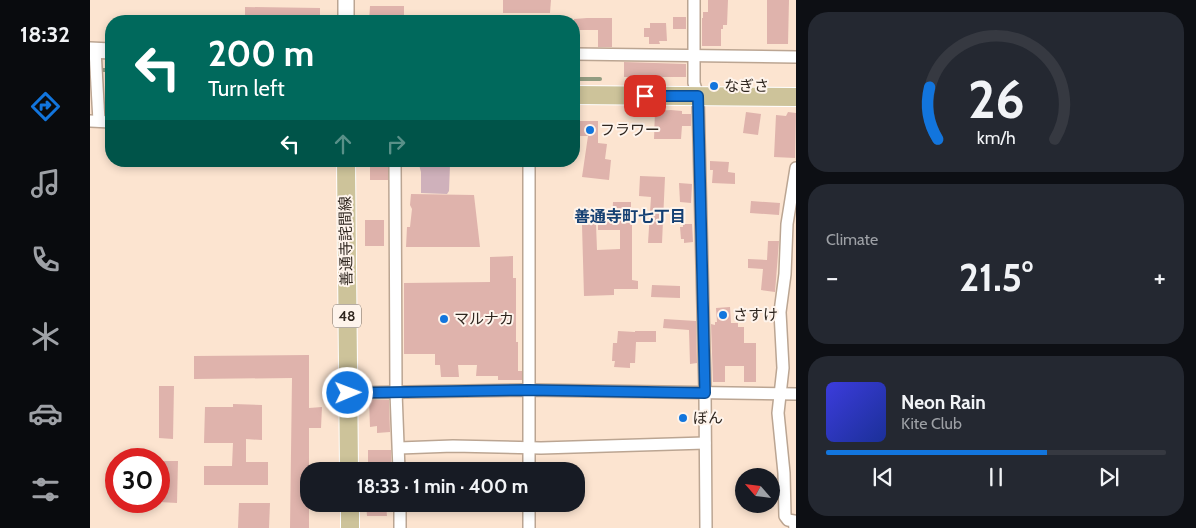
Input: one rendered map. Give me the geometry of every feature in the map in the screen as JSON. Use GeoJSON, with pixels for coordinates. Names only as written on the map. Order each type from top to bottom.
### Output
{"type":"FeatureCollection","features":[{"type":"Feature","properties":{"kind":"main road"},"geometry":{"type":"LineString","coordinates":[[580,95],[796,97]]}},
{"type":"Feature","properties":{"kind":"main road","name":"善通寺詫間線"},"geometry":{"type":"LineString","coordinates":[[346,167],[349,462]]}},
{"type":"Feature","properties":{"kind":"main road"},"geometry":{"type":"LineString","coordinates":[[350,512],[350,528]]}},
{"type":"Feature","properties":{"kind":"street"},"geometry":{"type":"LineString","coordinates":[[346,0],[346,15]]}},
{"type":"Feature","properties":{"kind":"street"},"geometry":{"type":"LineString","coordinates":[[694,0],[694,83],[698,96],[705,393],[706,528]]}},
{"type":"Feature","properties":{"kind":"street"},"geometry":{"type":"LineString","coordinates":[[580,54],[796,57]]}},
{"type":"Feature","properties":{"kind":"street"},"geometry":{"type":"LineString","coordinates":[[94,60],[95,121]]}},
{"type":"Feature","properties":{"kind":"street"},"geometry":{"type":"LineString","coordinates":[[394,167],[396,392],[399,462]]}},
{"type":"Feature","properties":{"kind":"street"},"geometry":{"type":"LineString","coordinates":[[528,167],[529,462]]}},
{"type":"Feature","properties":{"kind":"street"},"geometry":{"type":"LineString","coordinates":[[795,528],[794,521],[788,520],[785,516],[784,473],[778,413],[783,368],[780,312],[785,274],[787,224],[796,168]]}},
{"type":"Feature","properties":{"kind":"street"},"geometry":{"type":"LineString","coordinates":[[348,393],[529,390],[796,394]]}},
{"type":"Feature","properties":{"kind":"street"},"geometry":{"type":"LineString","coordinates":[[399,448],[453,446],[529,448],[705,443]]}},
{"type":"Feature","properties":{"kind":"street"},"geometry":{"type":"LineString","coordinates":[[400,512],[400,528]]}},
{"type":"Feature","properties":{"kind":"street"},"geometry":{"type":"LineString","coordinates":[[529,512],[529,528]]}},
{"type":"Feature","properties":{"kind":"shaded area"},"geometry":{"type":"Polygon","coordinates":[[[420,167],[450,167],[449,191],[447,194],[421,193],[420,167]]]}},
{"type":"Feature","properties":{"kind":"building"},"geometry":{"type":"Polygon","coordinates":[[[503,0],[551,0],[550,13],[503,13],[503,0]]]}},
{"type":"Feature","properties":{"kind":"building"},"geometry":{"type":"Polygon","coordinates":[[[708,0],[728,0],[727,25],[723,25],[723,29],[721,29],[721,46],[702,46],[702,18],[703,12],[708,12],[708,0]]]}},
{"type":"Feature","properties":{"kind":"building"},"geometry":{"type":"Polygon","coordinates":[[[767,0],[789,0],[788,44],[767,44],[767,0]]]}},
{"type":"Feature","properties":{"kind":"building"},"geometry":{"type":"Polygon","coordinates":[[[370,6],[404,6],[404,15],[369,15],[370,6]]]}},
{"type":"Feature","properties":{"kind":"building"},"geometry":{"type":"Polygon","coordinates":[[[245,7],[320,8],[320,15],[245,15],[245,7]]]}},
{"type":"Feature","properties":{"kind":"building"},"geometry":{"type":"Polygon","coordinates":[[[673,17],[686,17],[686,29],[673,29],[673,17]]]}},
{"type":"Feature","properties":{"kind":"building"},"geometry":{"type":"Polygon","coordinates":[[[612,18],[612,47],[598,47],[598,30],[580,30],[580,19],[612,18]]]}},
{"type":"Feature","properties":{"kind":"building"},"geometry":{"type":"Polygon","coordinates":[[[650,23],[666,23],[667,41],[659,41],[660,44],[649,44],[649,37],[644,37],[644,28],[650,28],[650,23]]]}},
{"type":"Feature","properties":{"kind":"building"},"geometry":{"type":"Polygon","coordinates":[[[624,62],[686,64],[686,77],[624,77],[624,62]]]}},
{"type":"Feature","properties":{"kind":"building"},"geometry":{"type":"Polygon","coordinates":[[[655,111],[682,111],[682,114],[691,114],[691,126],[682,126],[681,139],[654,139],[655,111]]]}},
{"type":"Feature","properties":{"kind":"building"},"geometry":{"type":"Polygon","coordinates":[[[746,112],[761,114],[758,135],[743,133],[746,112]]]}},
{"type":"Feature","properties":{"kind":"building"},"geometry":{"type":"Polygon","coordinates":[[[788,112],[796,113],[795,158],[774,157],[776,115],[786,116],[788,112]]]}},
{"type":"Feature","properties":{"kind":"building"},"geometry":{"type":"Polygon","coordinates":[[[580,121],[598,121],[598,143],[607,144],[605,159],[611,160],[609,180],[582,177],[588,136],[580,136],[580,121]]]}},
{"type":"Feature","properties":{"kind":"building"},"geometry":{"type":"Polygon","coordinates":[[[710,161],[729,162],[728,172],[735,173],[735,184],[712,183],[713,170],[710,170],[710,161]]]}},
{"type":"Feature","properties":{"kind":"building"},"geometry":{"type":"Polygon","coordinates":[[[370,167],[388,167],[388,180],[370,180],[370,167]]]}},
{"type":"Feature","properties":{"kind":"building"},"geometry":{"type":"Polygon","coordinates":[[[640,176],[665,177],[662,243],[648,243],[651,197],[639,196],[640,176]]]}},
{"type":"Feature","properties":{"kind":"building"},"geometry":{"type":"Polygon","coordinates":[[[679,183],[692,184],[691,203],[680,202],[679,183]]]}},
{"type":"Feature","properties":{"kind":"building"},"geometry":{"type":"Polygon","coordinates":[[[411,194],[474,195],[480,247],[406,247],[407,227],[410,227],[412,209],[410,205],[411,194]]]}},
{"type":"Feature","properties":{"kind":"building"},"geometry":{"type":"Polygon","coordinates":[[[751,201],[780,203],[779,215],[750,213],[751,201]]]}},
{"type":"Feature","properties":{"kind":"building"},"geometry":{"type":"Polygon","coordinates":[[[613,202],[631,202],[632,280],[638,281],[638,289],[614,289],[614,295],[584,296],[582,225],[596,224],[597,250],[620,249],[620,230],[598,230],[598,221],[612,221],[613,202]]]}},
{"type":"Feature","properties":{"kind":"building"},"geometry":{"type":"Polygon","coordinates":[[[365,220],[384,220],[384,246],[365,246],[365,220]]]}},
{"type":"Feature","properties":{"kind":"building"},"geometry":{"type":"Polygon","coordinates":[[[683,224],[692,224],[693,242],[684,243],[684,239],[681,239],[680,227],[683,227],[683,224]]]}},
{"type":"Feature","properties":{"kind":"building"},"geometry":{"type":"Polygon","coordinates":[[[768,241],[779,241],[775,292],[761,290],[763,269],[748,268],[748,259],[767,260],[768,241]]]}},
{"type":"Feature","properties":{"kind":"building"},"geometry":{"type":"Polygon","coordinates":[[[513,256],[513,278],[516,278],[518,371],[522,371],[522,380],[498,380],[498,376],[476,376],[477,365],[458,365],[459,377],[441,377],[440,365],[435,365],[435,354],[404,354],[404,283],[490,282],[490,257],[513,256]]]}},
{"type":"Feature","properties":{"kind":"building"},"geometry":{"type":"Polygon","coordinates":[[[652,285],[680,286],[680,298],[651,297],[652,285]]]}},
{"type":"Feature","properties":{"kind":"building"},"geometry":{"type":"Polygon","coordinates":[[[730,307],[731,323],[738,323],[738,327],[744,327],[744,343],[756,343],[756,382],[744,382],[744,366],[725,366],[725,382],[713,382],[711,324],[715,325],[715,322],[717,322],[716,308],[730,307]]]}},
{"type":"Feature","properties":{"kind":"building"},"geometry":{"type":"Polygon","coordinates":[[[664,319],[696,321],[697,363],[690,364],[689,330],[663,328],[664,319]]]}},
{"type":"Feature","properties":{"kind":"building"},"geometry":{"type":"Polygon","coordinates":[[[618,331],[656,331],[656,342],[636,342],[635,363],[630,363],[630,368],[614,367],[615,361],[612,361],[613,343],[617,343],[618,331]]]}},
{"type":"Feature","properties":{"kind":"building"},"geometry":{"type":"Polygon","coordinates":[[[309,355],[309,408],[322,407],[321,428],[309,428],[309,462],[300,462],[300,512],[309,512],[309,528],[290,528],[292,378],[194,379],[194,356],[309,355]]]}},
{"type":"Feature","properties":{"kind":"building"},"geometry":{"type":"Polygon","coordinates":[[[159,386],[174,386],[173,439],[159,438],[159,386]]]}},
{"type":"Feature","properties":{"kind":"building"},"geometry":{"type":"Polygon","coordinates":[[[369,400],[389,400],[390,432],[377,433],[377,426],[370,427],[369,400]]]}},
{"type":"Feature","properties":{"kind":"building"},"geometry":{"type":"Polygon","coordinates":[[[233,404],[262,405],[262,440],[246,439],[246,462],[268,462],[268,485],[204,485],[204,466],[232,466],[233,443],[204,443],[205,407],[233,407],[233,404]]]}},
{"type":"Feature","properties":{"kind":"building"},"geometry":{"type":"Polygon","coordinates":[[[368,450],[391,450],[391,462],[368,462],[368,450]]]}},
{"type":"Feature","properties":{"kind":"building"},"geometry":{"type":"Polygon","coordinates":[[[170,461],[178,461],[177,503],[170,503],[170,461]]]}},
{"type":"Feature","properties":{"kind":"building"},"geometry":{"type":"Polygon","coordinates":[[[239,503],[270,503],[269,528],[238,528],[239,503]]]}},
{"type":"Feature","properties":{"kind":"building"},"geometry":{"type":"Polygon","coordinates":[[[367,512],[387,512],[387,516],[367,516],[367,512]]]}},
{"type":"Feature","properties":{"kind":"waterway"},"geometry":{"type":"LineString","coordinates":[[90,70],[105,70]]}},
{"type":"Feature","properties":{"kind":"waterway"},"geometry":{"type":"LineString","coordinates":[[580,79],[600,79]]}},
{"type":"Feature","properties":{"kind":"place","name":"なぎさ"},"geometry":{"type":"Point","coordinates":[714,86]}},
{"type":"Feature","properties":{"kind":"place","name":"フラワー"},"geometry":{"type":"Point","coordinates":[590,130]}},
{"type":"Feature","properties":{"kind":"place","name":"さすけ"},"geometry":{"type":"Point","coordinates":[723,315]}},
{"type":"Feature","properties":{"kind":"place","name":"マルナカ"},"geometry":{"type":"Point","coordinates":[444,319]}},
{"type":"Feature","properties":{"kind":"place","name":"ぼん"},"geometry":{"type":"Point","coordinates":[683,418]}},
{"type":"Feature","properties":{"kind":"district","name":"善通寺町七丁目"},"geometry":{"type":"Point","coordinates":[630,216]}},
{"type":"Feature","properties":{"kind":"route"},"geometry":{"type":"LineString","coordinates":[[348,393],[529,390],[705,393],[698,96],[645,96]]}}]}
